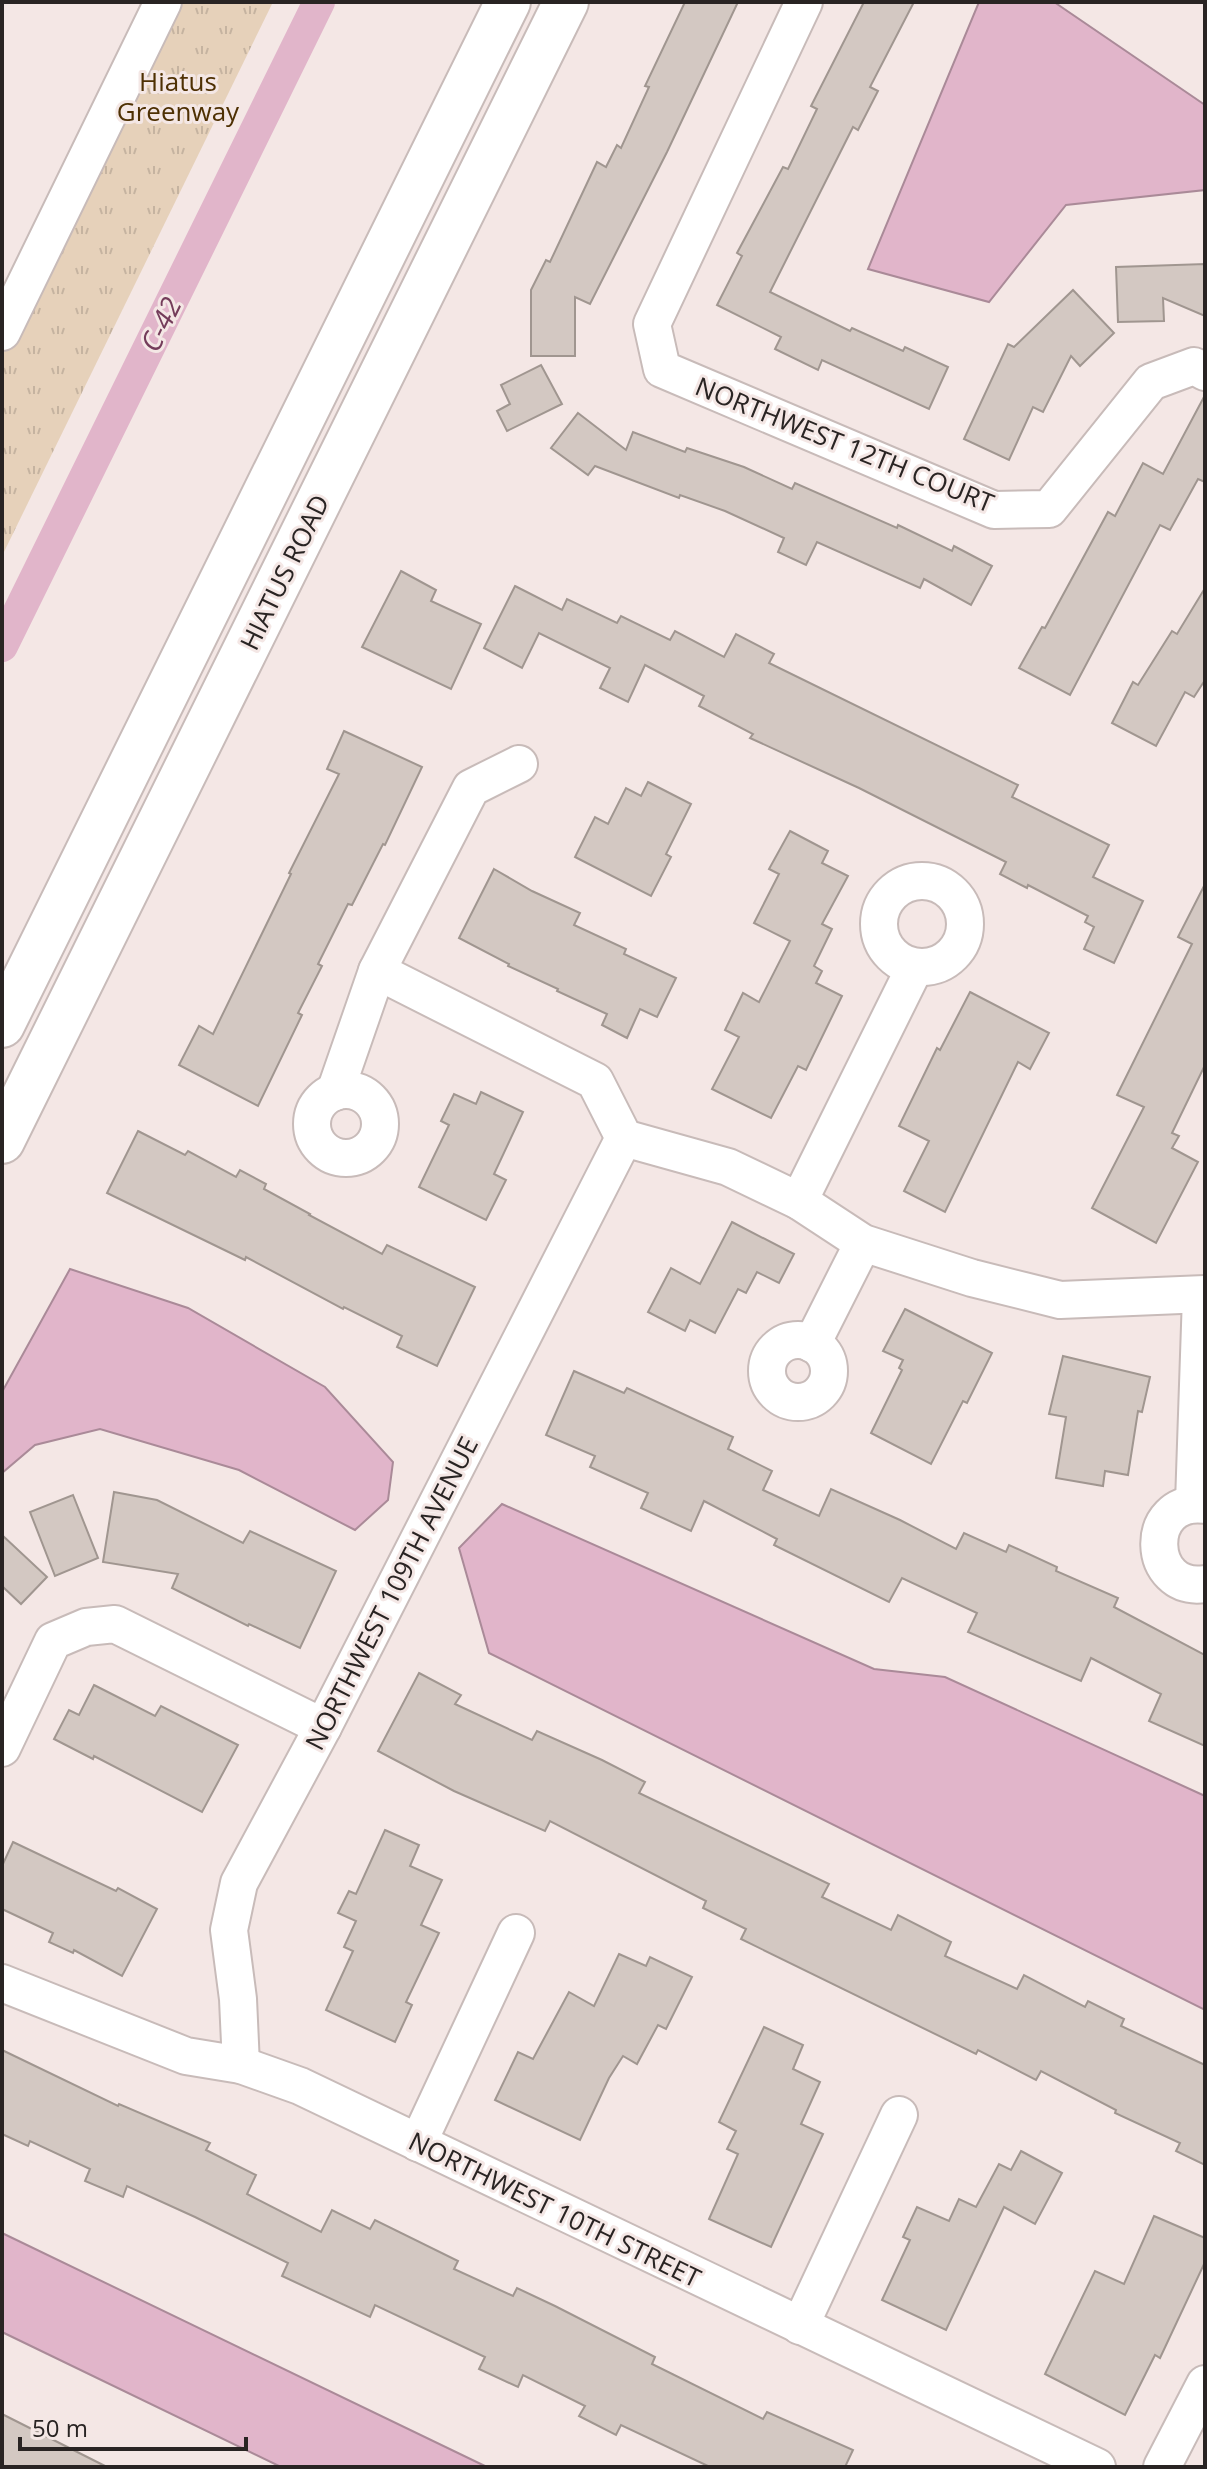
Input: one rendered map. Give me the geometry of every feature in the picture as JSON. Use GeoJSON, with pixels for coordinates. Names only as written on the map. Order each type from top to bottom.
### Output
{"type":"FeatureCollection","features":[{"type":"Feature","properties":{"kind":"main road","name":"HIATUS ROAD"},"geometry":{"type":"LineString","coordinates":[[2,1025],[508,2]]}},
{"type":"Feature","properties":{"kind":"main road","name":"HIATUS ROAD"},"geometry":{"type":"LineString","coordinates":[[2,1141],[566,2]]}},
{"type":"Feature","properties":{"kind":"street"},"geometry":{"type":"LineString","coordinates":[[2,332],[163,2]]}},
{"type":"Feature","properties":{"kind":"street","name":"NORTHWEST 12TH COURT"},"geometry":{"type":"LineString","coordinates":[[804,2],[652,324],[662,369],[994,510],[1049,509],[1151,382],[1194,366],[1205,372]]}},
{"type":"Feature","properties":{"kind":"street"},"geometry":{"type":"LineString","coordinates":[[335,1092],[377,971],[471,788],[519,764]]}},
{"type":"Feature","properties":{"kind":"street"},"geometry":{"type":"LineString","coordinates":[[799,1201],[915,967]]}},
{"type":"Feature","properties":{"kind":"street"},"geometry":{"type":"LineString","coordinates":[[377,971],[595,1081],[624,1138],[728,1167],[799,1201],[863,1243],[972,1278],[1060,1300],[1203,1295],[1199,1504],[1175,1511],[1162,1526],[1158,1545],[1163,1564],[1176,1579],[1195,1586],[1205,1584]]}},
{"type":"Feature","properties":{"kind":"street","name":"NORTHWEST 109TH AVENUE"},"geometry":{"type":"LineString","coordinates":[[241,2065],[238,1999],[229,1930],[239,1883],[323,1727],[624,1138]]}},
{"type":"Feature","properties":{"kind":"street"},"geometry":{"type":"LineString","coordinates":[[812,1344],[863,1243]]}},
{"type":"Feature","properties":{"kind":"street"},"geometry":{"type":"LineString","coordinates":[[2,1748],[53,1641],[86,1627],[115,1624],[323,1727]]}},
{"type":"Feature","properties":{"kind":"street"},"geometry":{"type":"LineString","coordinates":[[418,2143],[516,1933]]}},
{"type":"Feature","properties":{"kind":"street","name":"NORTHWEST 10TH STREET"},"geometry":{"type":"LineString","coordinates":[[2,1983],[186,2056],[241,2065],[300,2086],[1097,2467]]}},
{"type":"Feature","properties":{"kind":"street"},"geometry":{"type":"LineString","coordinates":[[800,2326],[899,2115]]}},
{"type":"Feature","properties":{"kind":"street"},"geometry":{"type":"LineString","coordinates":[[1162,2467],[1205,2384]]}},
{"type":"Feature","properties":{"kind":"green space","name":"Hiatus Greenway"},"geometry":{"type":"Polygon","coordinates":[[[174,2],[273,2],[2,556],[2,355],[174,2]]]}},
{"type":"Feature","properties":{"kind":"shaded area"},"geometry":{"type":"Polygon","coordinates":[[[979,2],[1054,2],[1205,105],[1205,190],[1066,205],[989,302],[868,269],[979,2]]]}},
{"type":"Feature","properties":{"kind":"shaded area"},"geometry":{"type":"Polygon","coordinates":[[[70,1269],[188,1308],[325,1387],[393,1462],[388,1500],[355,1530],[239,1470],[100,1429],[35,1445],[2,1473],[2,1392],[70,1269]]]}},
{"type":"Feature","properties":{"kind":"shaded area"},"geometry":{"type":"Polygon","coordinates":[[[502,1504],[874,1669],[945,1677],[1205,1796],[1205,2010],[489,1653],[459,1548],[502,1504]]]}},
{"type":"Feature","properties":{"kind":"shaded area"},"geometry":{"type":"Polygon","coordinates":[[[2,2233],[487,2467],[281,2467],[2,2332],[2,2233]]]}},
{"type":"Feature","properties":{"kind":"building"},"geometry":{"type":"Polygon","coordinates":[[[685,2],[738,2],[590,304],[575,297],[575,356],[531,356],[531,290],[546,260],[550,262],[597,162],[606,167],[617,145],[621,148],[649,87],[645,86],[685,2]]]}},
{"type":"Feature","properties":{"kind":"building"},"geometry":{"type":"Polygon","coordinates":[[[864,2],[914,2],[870,87],[878,91],[858,130],[853,127],[770,292],[850,331],[852,328],[903,351],[905,347],[948,367],[929,409],[822,360],[818,370],[775,349],[781,337],[717,305],[742,256],[737,253],[783,167],[788,169],[817,109],[811,106],[864,2]]]}},
{"type":"Feature","properties":{"kind":"building"},"geometry":{"type":"Polygon","coordinates":[[[1205,264],[1205,316],[1163,298],[1164,321],[1118,322],[1116,267],[1205,264]]]}},
{"type":"Feature","properties":{"kind":"building"},"geometry":{"type":"Polygon","coordinates":[[[1073,290],[1114,333],[1080,366],[1071,356],[1043,412],[1033,407],[1009,460],[964,439],[1008,344],[1014,347],[1073,290]]]}},
{"type":"Feature","properties":{"kind":"building"},"geometry":{"type":"Polygon","coordinates":[[[541,365],[562,404],[507,431],[497,411],[510,404],[501,385],[541,365]]]}},
{"type":"Feature","properties":{"kind":"building"},"geometry":{"type":"Polygon","coordinates":[[[1205,395],[1205,482],[1198,479],[1170,530],[1160,525],[1070,695],[1019,668],[1042,627],[1045,628],[1108,512],[1115,516],[1143,463],[1163,474],[1205,395]]]}},
{"type":"Feature","properties":{"kind":"building"},"geometry":{"type":"Polygon","coordinates":[[[578,413],[626,450],[633,432],[685,452],[687,448],[744,467],[792,489],[795,483],[952,551],[954,546],[992,566],[971,605],[924,579],[920,588],[817,542],[806,565],[778,552],[784,538],[725,511],[680,495],[679,498],[595,466],[588,475],[551,448],[578,413]]]}},
{"type":"Feature","properties":{"kind":"building"},"geometry":{"type":"Polygon","coordinates":[[[401,571],[436,590],[431,601],[481,624],[451,689],[362,647],[401,571]]]}},
{"type":"Feature","properties":{"kind":"building"},"geometry":{"type":"Polygon","coordinates":[[[515,586],[562,610],[567,599],[617,623],[621,616],[670,640],[675,631],[724,657],[736,634],[774,654],[769,663],[1018,785],[1012,797],[1109,845],[1093,877],[1143,901],[1114,963],[1084,949],[1094,927],[1085,922],[1088,916],[1000,874],[1006,862],[859,788],[750,738],[753,734],[699,706],[704,696],[645,665],[628,702],[600,688],[610,668],[539,633],[522,668],[484,648],[515,586]]]}},
{"type":"Feature","properties":{"kind":"building"},"geometry":{"type":"Polygon","coordinates":[[[1205,588],[1205,680],[1194,697],[1185,692],[1156,746],[1112,723],[1133,682],[1138,685],[1172,631],[1177,634],[1205,588]]]}},
{"type":"Feature","properties":{"kind":"building"},"geometry":{"type":"Polygon","coordinates":[[[344,731],[422,767],[385,845],[352,905],[348,904],[318,964],[322,966],[298,1013],[302,1015],[258,1106],[179,1065],[199,1026],[213,1034],[339,774],[327,769],[344,731]]]}},
{"type":"Feature","properties":{"kind":"building"},"geometry":{"type":"Polygon","coordinates":[[[648,782],[691,804],[666,854],[671,857],[651,896],[575,857],[595,817],[608,824],[626,788],[641,796],[648,782]]]}},
{"type":"Feature","properties":{"kind":"building"},"geometry":{"type":"Polygon","coordinates":[[[790,831],[828,851],[822,863],[848,876],[822,924],[832,929],[814,966],[822,971],[816,983],[842,996],[806,1070],[798,1066],[771,1118],[712,1089],[739,1037],[725,1030],[743,993],[759,1002],[790,941],[754,923],[779,874],[769,869],[790,831]]]}},
{"type":"Feature","properties":{"kind":"building"},"geometry":{"type":"Polygon","coordinates":[[[494,869],[580,913],[574,925],[626,949],[624,954],[676,978],[657,1017],[640,1009],[627,1038],[602,1025],[607,1014],[508,966],[459,938],[494,869]]]}},
{"type":"Feature","properties":{"kind":"building"},"geometry":{"type":"Polygon","coordinates":[[[1205,884],[1205,1065],[1172,1133],[1179,1136],[1172,1148],[1198,1162],[1156,1243],[1092,1208],[1144,1107],[1117,1095],[1192,944],[1178,937],[1205,884]]]}},
{"type":"Feature","properties":{"kind":"building"},"geometry":{"type":"Polygon","coordinates":[[[970,992],[1049,1033],[1030,1069],[1018,1062],[945,1212],[904,1191],[929,1141],[899,1126],[937,1048],[940,1050],[970,992]]]}},
{"type":"Feature","properties":{"kind":"building"},"geometry":{"type":"Polygon","coordinates":[[[481,1092],[523,1112],[494,1174],[506,1180],[486,1220],[419,1187],[449,1125],[441,1121],[454,1094],[476,1104],[481,1092]]]}},
{"type":"Feature","properties":{"kind":"building"},"geometry":{"type":"Polygon","coordinates":[[[138,1131],[185,1155],[188,1151],[236,1177],[240,1170],[266,1184],[264,1189],[382,1254],[387,1245],[475,1287],[437,1366],[397,1347],[402,1336],[343,1309],[246,1257],[245,1260],[107,1193],[138,1131]]]}},
{"type":"Feature","properties":{"kind":"building"},"geometry":{"type":"Polygon","coordinates":[[[732,1222],[794,1254],[779,1283],[757,1272],[746,1293],[738,1289],[715,1333],[690,1320],[685,1331],[648,1312],[671,1268],[700,1284],[732,1222]]]}},
{"type":"Feature","properties":{"kind":"building"},"geometry":{"type":"Polygon","coordinates":[[[905,1309],[992,1353],[931,1464],[871,1433],[902,1370],[899,1368],[903,1360],[883,1351],[905,1309]]]}},
{"type":"Feature","properties":{"kind":"building"},"geometry":{"type":"Polygon","coordinates":[[[1063,1356],[1150,1377],[1142,1412],[1138,1411],[1128,1475],[1105,1471],[1103,1486],[1056,1478],[1066,1417],[1049,1414],[1063,1356]]]}},
{"type":"Feature","properties":{"kind":"building"},"geometry":{"type":"Polygon","coordinates":[[[574,1371],[624,1393],[627,1388],[733,1437],[728,1449],[772,1471],[763,1490],[819,1516],[831,1489],[956,1549],[964,1533],[1006,1552],[1009,1545],[1057,1567],[1056,1571],[1118,1598],[1114,1607],[1205,1655],[1205,1746],[1149,1721],[1161,1694],[1091,1658],[1081,1681],[968,1632],[977,1613],[902,1578],[889,1602],[774,1545],[777,1539],[704,1501],[691,1531],[641,1508],[648,1493],[590,1467],[595,1456],[546,1435],[574,1371]]]}},
{"type":"Feature","properties":{"kind":"building"},"geometry":{"type":"Polygon","coordinates":[[[114,1492],[157,1500],[243,1543],[250,1531],[336,1571],[300,1648],[172,1588],[178,1574],[103,1562],[114,1492]]]}},
{"type":"Feature","properties":{"kind":"building"},"geometry":{"type":"Polygon","coordinates":[[[73,1495],[98,1558],[55,1576],[30,1512],[73,1495]]]}},
{"type":"Feature","properties":{"kind":"building"},"geometry":{"type":"Polygon","coordinates":[[[2,1535],[47,1577],[21,1604],[2,1586],[2,1535]]]}},
{"type":"Feature","properties":{"kind":"building"},"geometry":{"type":"Polygon","coordinates":[[[419,1673],[461,1695],[455,1704],[532,1740],[537,1731],[602,1760],[645,1782],[639,1793],[829,1884],[822,1897],[891,1930],[898,1915],[951,1942],[945,1956],[1017,1989],[1024,1975],[1085,2007],[1088,2001],[1124,2019],[1121,2026],[1205,2065],[1205,2165],[1176,2151],[1180,2143],[1115,2113],[1116,2110],[1041,2071],[1036,2080],[978,2050],[976,2054],[741,1939],[746,1929],[703,1908],[706,1901],[550,1821],[545,1831],[454,1791],[378,1751],[419,1673]]]}},
{"type":"Feature","properties":{"kind":"building"},"geometry":{"type":"Polygon","coordinates":[[[94,1685],[155,1716],[161,1706],[238,1745],[202,1812],[94,1756],[93,1759],[54,1739],[69,1710],[79,1715],[94,1685]]]}},
{"type":"Feature","properties":{"kind":"building"},"geometry":{"type":"Polygon","coordinates":[[[385,1830],[419,1845],[410,1866],[442,1880],[421,1925],[439,1933],[406,2002],[412,2005],[395,2042],[326,2010],[353,1951],[344,1947],[356,1921],[338,1913],[349,1891],[356,1894],[385,1830]]]}},
{"type":"Feature","properties":{"kind":"building"},"geometry":{"type":"Polygon","coordinates":[[[13,1842],[116,1891],[118,1888],[157,1909],[122,1976],[74,1950],[73,1953],[49,1942],[53,1933],[2,1909],[2,1866],[13,1842]]]}},
{"type":"Feature","properties":{"kind":"building"},"geometry":{"type":"Polygon","coordinates":[[[619,1954],[646,1966],[650,1957],[692,1977],[666,2029],[658,2025],[637,2064],[623,2056],[609,2078],[580,2140],[495,2100],[518,2052],[533,2059],[569,1992],[594,2006],[619,1954]]]}},
{"type":"Feature","properties":{"kind":"building"},"geometry":{"type":"Polygon","coordinates":[[[764,2027],[803,2045],[793,2069],[820,2082],[801,2124],[823,2134],[771,2247],[709,2219],[738,2154],[727,2149],[736,2131],[719,2122],[764,2027]]]}},
{"type":"Feature","properties":{"kind":"building"},"geometry":{"type":"Polygon","coordinates":[[[2,2050],[118,2106],[210,2143],[206,2150],[256,2175],[247,2194],[321,2232],[332,2210],[370,2229],[375,2220],[458,2261],[454,2269],[513,2296],[517,2288],[555,2306],[655,2357],[652,2364],[763,2419],[767,2412],[853,2450],[845,2467],[710,2467],[621,2425],[616,2435],[579,2416],[585,2406],[523,2375],[518,2387],[479,2369],[485,2357],[375,2305],[370,2317],[282,2276],[288,2263],[195,2217],[127,2186],[123,2197],[85,2181],[90,2169],[30,2141],[28,2146],[2,2134],[2,2050]]]}},
{"type":"Feature","properties":{"kind":"building"},"geometry":{"type":"Polygon","coordinates":[[[1021,2151],[1062,2173],[1035,2224],[1004,2207],[946,2330],[882,2300],[910,2240],[903,2237],[917,2207],[949,2221],[959,2199],[976,2207],[999,2164],[1011,2170],[1021,2151]]]}},
{"type":"Feature","properties":{"kind":"building"},"geometry":{"type":"Polygon","coordinates":[[[1154,2216],[1205,2238],[1205,2262],[1160,2358],[1155,2355],[1125,2415],[1045,2374],[1095,2271],[1124,2284],[1154,2216]]]}},
{"type":"Feature","properties":{"kind":"building"},"geometry":{"type":"Polygon","coordinates":[[[2,2414],[107,2467],[2,2467],[2,2414]]]}},
{"type":"Feature","properties":{"kind":"waterway","name":"C-42"},"geometry":{"type":"LineString","coordinates":[[2,646],[319,2]]}}]}
